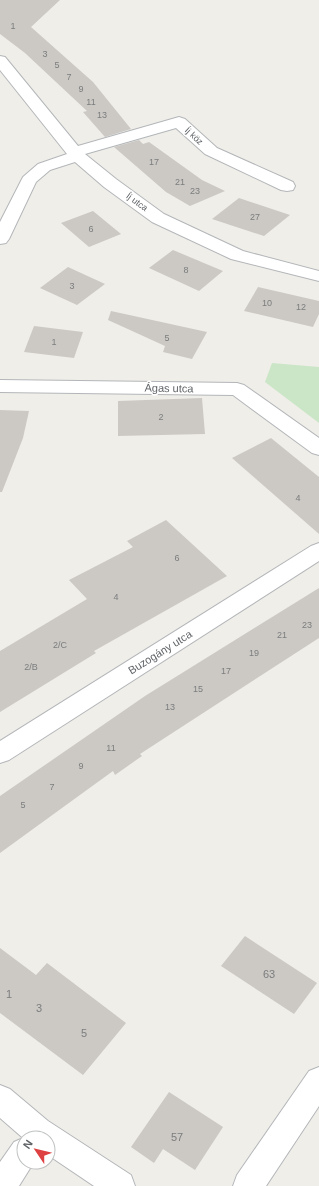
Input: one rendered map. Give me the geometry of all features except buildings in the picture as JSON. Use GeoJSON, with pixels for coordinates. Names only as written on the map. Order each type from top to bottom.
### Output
{"type":"FeatureCollection","features":[{"type":"Feature","properties":{"kind":"street","name":"Íj utca"},"geometry":{"type":"LineString","coordinates":[[0,60],[76,154],[110,183],[158,218],[237,255],[319,276]]}},
{"type":"Feature","properties":{"kind":"street","name":"Íj köz"},"geometry":{"type":"LineString","coordinates":[[76,154],[179,122],[211,151],[288,186]]}},
{"type":"Feature","properties":{"kind":"street"},"geometry":{"type":"LineString","coordinates":[[0,239],[29,180],[44,167],[76,154]]}},
{"type":"Feature","properties":{"kind":"street","name":"Ágas utca"},"geometry":{"type":"LineString","coordinates":[[0,386],[237,389],[319,448]]}},
{"type":"Feature","properties":{"kind":"street","name":"Buzogány utca"},"geometry":{"type":"LineString","coordinates":[[0,753],[319,551]]}},
{"type":"Feature","properties":{"kind":"street"},"geometry":{"type":"LineString","coordinates":[[248,1186],[319,1081]]}},
{"type":"Feature","properties":{"kind":"street"},"geometry":{"type":"LineString","coordinates":[[0,1099],[24,1130]]}},
{"type":"Feature","properties":{"kind":"street"},"geometry":{"type":"LineString","coordinates":[[56,1153],[120,1186]]}},
{"type":"Feature","properties":{"kind":"street"},"geometry":{"type":"LineString","coordinates":[[2,1186],[16,1165]]}},
{"type":"Feature","properties":{"kind":"green space"},"geometry":{"type":"Polygon","coordinates":[[[272,363],[319,367],[319,423],[265,382],[272,363]]]}}]}
